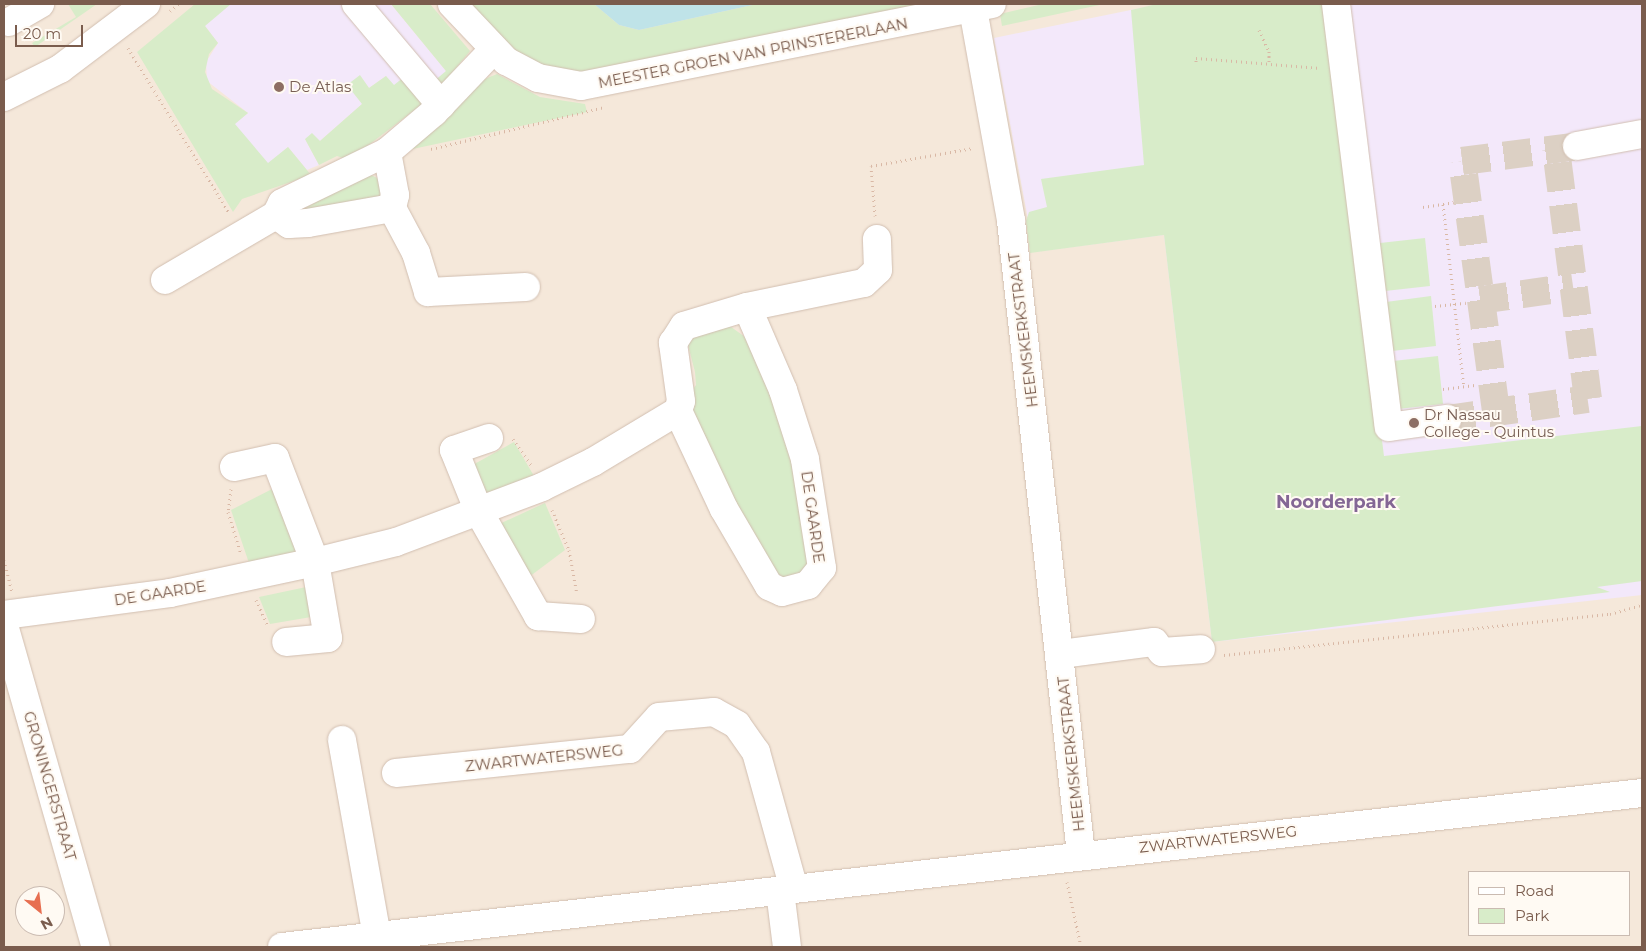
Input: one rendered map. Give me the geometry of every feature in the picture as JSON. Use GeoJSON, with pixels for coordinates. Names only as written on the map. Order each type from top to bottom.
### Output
{"type":"FeatureCollection","features":[{"type":"Feature","properties":{"kind":"street"},"geometry":{"type":"LineString","coordinates":[[9,22],[40,4]]}},
{"type":"Feature","properties":{"kind":"street"},"geometry":{"type":"LineString","coordinates":[[4,97],[60,69],[146,4]]}},
{"type":"Feature","properties":{"kind":"street"},"geometry":{"type":"LineString","coordinates":[[356,4],[441,105]]}},
{"type":"Feature","properties":{"kind":"street","name":"MEESTER GROEN VAN PRINSTERERLAAN"},"geometry":{"type":"LineString","coordinates":[[452,4],[492,51],[520,70],[552,82],[581,86],[630,79],[982,6]]}},
{"type":"Feature","properties":{"kind":"street"},"geometry":{"type":"LineString","coordinates":[[1336,4],[1389,427],[1446,419]]}},
{"type":"Feature","properties":{"kind":"street","name":"HEEMSKERKSTRAAT"},"geometry":{"type":"LineString","coordinates":[[982,6],[1061,654],[1072,856]]}},
{"type":"Feature","properties":{"kind":"street"},"geometry":{"type":"LineString","coordinates":[[165,280],[276,215],[282,203],[387,152],[441,105],[492,51]]}},
{"type":"Feature","properties":{"kind":"street"},"geometry":{"type":"LineString","coordinates":[[1577,146],[1642,134]]}},
{"type":"Feature","properties":{"kind":"street"},"geometry":{"type":"LineString","coordinates":[[387,152],[395,195],[392,208],[416,253],[428,292],[526,287]]}},
{"type":"Feature","properties":{"kind":"street"},"geometry":{"type":"LineString","coordinates":[[276,215],[289,224],[308,223],[392,208]]}},
{"type":"Feature","properties":{"kind":"street","name":"DE GAARDE"},"geometry":{"type":"LineString","coordinates":[[747,306],[782,390],[805,459],[822,568],[808,585],[782,592],[769,586],[724,509],[678,411],[681,401],[673,343],[677,333],[695,320],[747,306],[864,283],[878,270],[877,240]]}},
{"type":"Feature","properties":{"kind":"street","name":"DE GAARDE"},"geometry":{"type":"LineString","coordinates":[[4,616],[170,593],[315,562],[396,542],[542,487],[593,462],[678,411]]}},
{"type":"Feature","properties":{"kind":"street"},"geometry":{"type":"LineString","coordinates":[[489,438],[454,450],[479,512],[538,616],[581,619]]}},
{"type":"Feature","properties":{"kind":"street"},"geometry":{"type":"LineString","coordinates":[[234,466],[275,458],[315,562],[328,638],[286,642]]}},
{"type":"Feature","properties":{"kind":"street","name":"GRONINGERSTRAAT"},"geometry":{"type":"LineString","coordinates":[[4,625],[96,947]]}},
{"type":"Feature","properties":{"kind":"street"},"geometry":{"type":"LineString","coordinates":[[1061,654],[1154,642],[1162,652],[1202,649]]}},
{"type":"Feature","properties":{"kind":"street","name":"ZWARTWATERSWEG"},"geometry":{"type":"LineString","coordinates":[[396,773],[630,749],[659,716],[714,712],[737,725],[756,752],[787,890]]}},
{"type":"Feature","properties":{"kind":"street"},"geometry":{"type":"LineString","coordinates":[[342,740],[377,936]]}},
{"type":"Feature","properties":{"kind":"street","name":"ZWARTWATERSWEG"},"geometry":{"type":"LineString","coordinates":[[282,947],[1072,856],[1642,793]]}},
{"type":"Feature","properties":{"kind":"street"},"geometry":{"type":"LineString","coordinates":[[787,890],[787,947]]}},
{"type":"Feature","properties":{"kind":"path"},"geometry":{"type":"LineString","coordinates":[[1259,30],[1269,51],[1269,63]]}},
{"type":"Feature","properties":{"kind":"path"},"geometry":{"type":"LineString","coordinates":[[127,47],[243,235]]}},
{"type":"Feature","properties":{"kind":"path"},"geometry":{"type":"LineString","coordinates":[[1196,62],[1196,58],[1344,70]]}},
{"type":"Feature","properties":{"kind":"path"},"geometry":{"type":"LineString","coordinates":[[428,149],[599,112],[630,79]]}},
{"type":"Feature","properties":{"kind":"path"},"geometry":{"type":"LineString","coordinates":[[877,240],[871,166],[998,143]]}},
{"type":"Feature","properties":{"kind":"path"},"geometry":{"type":"LineString","coordinates":[[1423,206],[1454,202]]}},
{"type":"Feature","properties":{"kind":"path"},"geometry":{"type":"LineString","coordinates":[[1443,204],[1464,386]]}},
{"type":"Feature","properties":{"kind":"path"},"geometry":{"type":"LineString","coordinates":[[1435,306],[1466,303]]}},
{"type":"Feature","properties":{"kind":"path"},"geometry":{"type":"LineString","coordinates":[[1443,389],[1475,385]]}},
{"type":"Feature","properties":{"kind":"path"},"geometry":{"type":"LineString","coordinates":[[489,438],[513,438],[542,487],[569,550],[581,619]]}},
{"type":"Feature","properties":{"kind":"path"},"geometry":{"type":"LineString","coordinates":[[1202,649],[1227,656],[1610,614],[1642,605]]}},
{"type":"Feature","properties":{"kind":"path"},"geometry":{"type":"LineString","coordinates":[[1072,856],[1081,947]]}},
{"type":"Feature","properties":{"kind":"shaded area"},"geometry":{"type":"Polygon","coordinates":[[[4,4],[1642,4],[1642,947],[4,947],[4,4]]]}},
{"type":"Feature","properties":{"kind":"shaded area","name":"De Atlas"},"geometry":{"type":"Polygon","coordinates":[[[224,4],[391,4],[446,71],[439,89],[393,85],[386,76],[369,88],[360,76],[362,104],[320,141],[305,139],[319,165],[307,170],[288,147],[268,164],[234,124],[248,113],[207,81],[206,62],[218,43],[202,22],[224,4]]]}},
{"type":"Feature","properties":{"kind":"shaded area","name":"Dr Nassau College - Quintus"},"geometry":{"type":"Polygon","coordinates":[[[1160,4],[1642,4],[1642,595],[1212,642],[1164,235],[1034,252],[994,38],[1160,4]]]}},
{"type":"Feature","properties":{"kind":"green space"},"geometry":{"type":"Polygon","coordinates":[[[68,4],[97,4],[35,47],[32,43],[76,17],[68,4]]]}},
{"type":"Feature","properties":{"kind":"green space"},"geometry":{"type":"Polygon","coordinates":[[[195,4],[231,4],[205,26],[218,43],[209,54],[205,72],[212,89],[248,113],[235,124],[268,163],[288,147],[311,175],[242,199],[233,212],[137,52],[195,4]]]}},
{"type":"Feature","properties":{"kind":"green space"},"geometry":{"type":"Polygon","coordinates":[[[391,4],[430,4],[470,51],[439,89],[433,82],[446,71],[391,4]]]}},
{"type":"Feature","properties":{"kind":"green space"},"geometry":{"type":"Polygon","coordinates":[[[469,4],[594,4],[619,25],[639,30],[757,4],[931,4],[596,75],[554,70],[529,60],[509,47],[469,4]]]}},
{"type":"Feature","properties":{"kind":"green space"},"geometry":{"type":"Polygon","coordinates":[[[1043,4],[1104,4],[1002,26],[1000,14],[1043,4]]]}},
{"type":"Feature","properties":{"kind":"green space"},"geometry":{"type":"Polygon","coordinates":[[[1157,4],[1327,4],[1384,456],[1642,426],[1642,581],[1597,587],[1610,592],[1212,642],[1164,235],[1030,253],[1026,221],[1029,212],[1047,207],[1041,179],[1144,165],[1131,10],[1157,4]]]}},
{"type":"Feature","properties":{"kind":"green space"},"geometry":{"type":"Polygon","coordinates":[[[480,74],[485,79],[497,74],[540,97],[585,104],[587,112],[408,150],[480,74]]]}},
{"type":"Feature","properties":{"kind":"green space"},"geometry":{"type":"Polygon","coordinates":[[[360,75],[369,88],[386,76],[394,85],[404,77],[425,102],[362,150],[346,159],[337,156],[319,165],[305,139],[312,133],[320,141],[362,104],[347,85],[360,75]]]}},
{"type":"Feature","properties":{"kind":"green space"},"geometry":{"type":"Polygon","coordinates":[[[367,173],[379,179],[382,199],[306,213],[303,209],[367,173]]]}},
{"type":"Feature","properties":{"kind":"green space"},"geometry":{"type":"Polygon","coordinates":[[[1425,238],[1430,286],[1385,291],[1380,243],[1425,238]]]}},
{"type":"Feature","properties":{"kind":"green space"},"geometry":{"type":"Polygon","coordinates":[[[1431,296],[1436,346],[1392,351],[1386,302],[1431,296]]]}},
{"type":"Feature","properties":{"kind":"green space"},"geometry":{"type":"Polygon","coordinates":[[[727,324],[745,337],[771,393],[795,467],[811,555],[807,572],[784,579],[776,577],[744,519],[692,416],[690,393],[696,385],[695,372],[687,341],[696,333],[727,324]]]}},
{"type":"Feature","properties":{"kind":"green space"},"geometry":{"type":"Polygon","coordinates":[[[1438,356],[1443,404],[1398,409],[1393,361],[1438,356]]]}},
{"type":"Feature","properties":{"kind":"green space"},"geometry":{"type":"Polygon","coordinates":[[[514,442],[534,476],[490,494],[481,492],[469,467],[514,442]]]}},
{"type":"Feature","properties":{"kind":"green space"},"geometry":{"type":"Polygon","coordinates":[[[278,486],[297,541],[296,555],[250,566],[231,510],[278,486]]]}},
{"type":"Feature","properties":{"kind":"green space"},"geometry":{"type":"Polygon","coordinates":[[[545,503],[565,550],[525,580],[497,525],[545,503]]]}},
{"type":"Feature","properties":{"kind":"green space"},"geometry":{"type":"Polygon","coordinates":[[[311,586],[317,616],[270,624],[259,597],[311,586]]]}},
{"type":"Feature","properties":{"kind":"water"},"geometry":{"type":"Polygon","coordinates":[[[594,4],[757,4],[639,30],[619,25],[594,4]]]}},
{"type":"Feature","properties":{"kind":"tunnel"},"geometry":{"type":"LineString","coordinates":[[1496,411],[1462,161],[1573,147]]}},
{"type":"Feature","properties":{"kind":"tunnel"},"geometry":{"type":"LineString","coordinates":[[1447,419],[1588,399],[1556,149]]}},
{"type":"Feature","properties":{"kind":"tunnel"},"geometry":{"type":"LineString","coordinates":[[1480,300],[1573,287]]}},
{"type":"Feature","properties":{"kind":"place","name":"De Atlas"},"geometry":{"type":"Point","coordinates":[279,87]}},
{"type":"Feature","properties":{"kind":"place","name":"Dr Nassau College - Quintus"},"geometry":{"type":"Point","coordinates":[1414,423]}},
{"type":"Feature","properties":{"kind":"district","name":"Noorderpark"},"geometry":{"type":"Point","coordinates":[1336,502]}}]}
